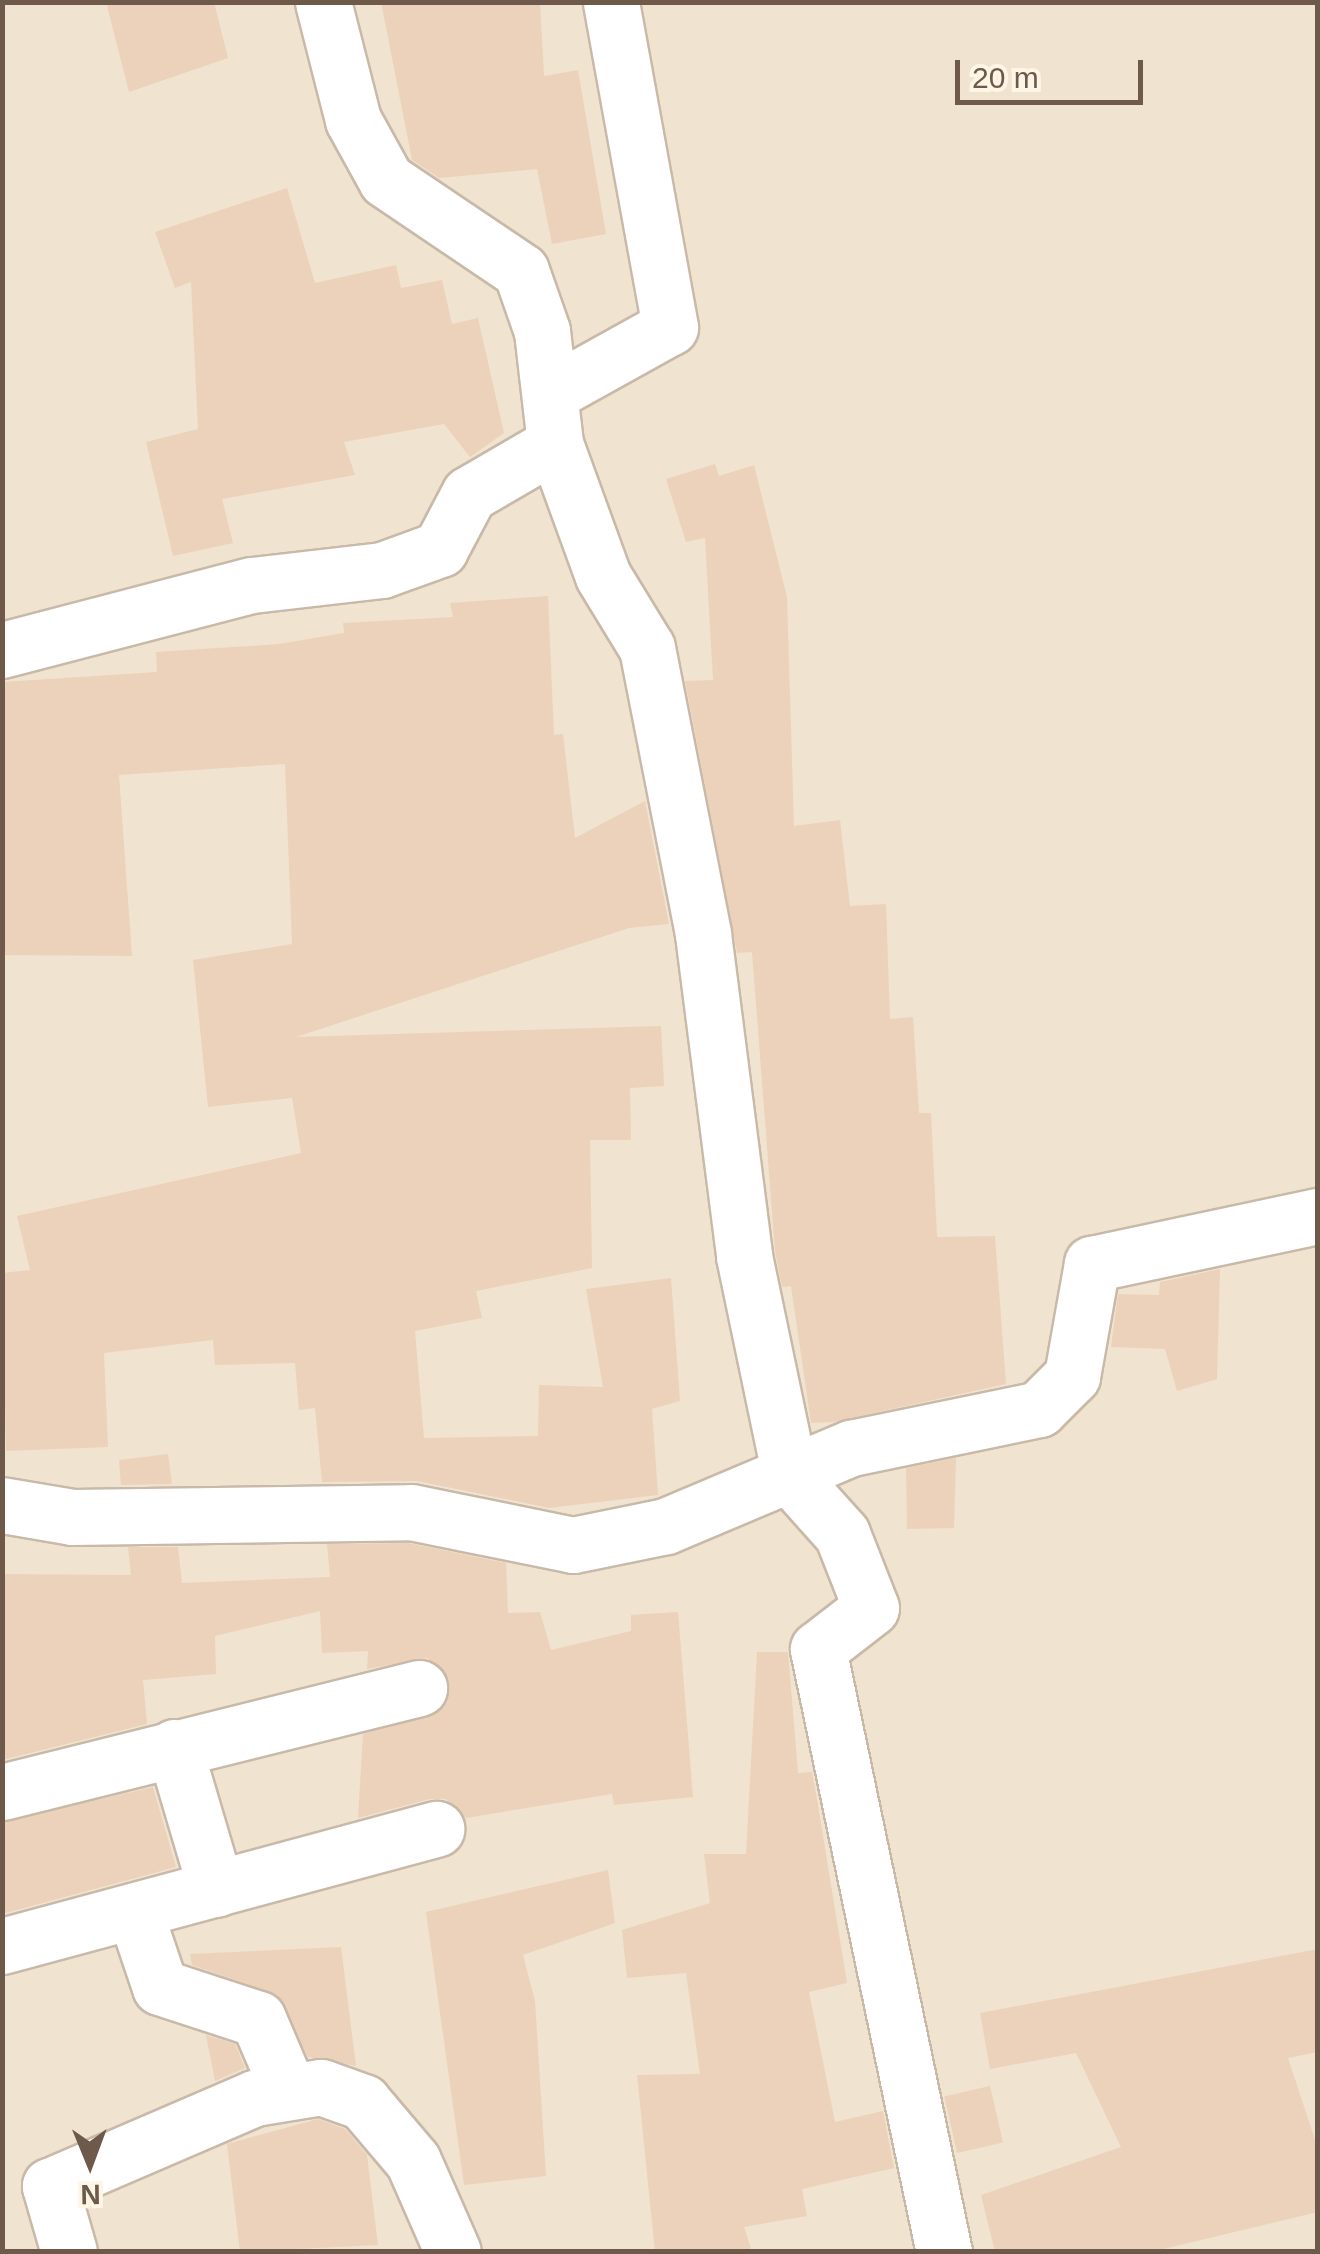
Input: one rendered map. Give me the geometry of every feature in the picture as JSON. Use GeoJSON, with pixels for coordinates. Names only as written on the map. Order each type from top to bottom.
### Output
{"type":"FeatureCollection","features":[{"type":"Feature","properties":{"kind":"street"},"geometry":{"type":"LineString","coordinates":[[323,2],[362,143],[386,180],[521,271],[553,418],[602,576],[648,648],[703,934],[744,1256],[790,1476],[842,1534],[871,1608],[818,1650],[944,2252]]}},
{"type":"Feature","properties":{"kind":"street"},"geometry":{"type":"LineString","coordinates":[[2,650],[252,585],[382,570],[440,550],[469,494],[553,418],[670,326],[611,2]]}},
{"type":"Feature","properties":{"kind":"street"},"geometry":{"type":"LineString","coordinates":[[2,1505],[72,1517],[411,1512],[573,1545],[666,1526],[851,1448],[1039,1409],[1072,1376],[1092,1264],[1318,1216]]}},
{"type":"Feature","properties":{"kind":"street"},"geometry":{"type":"LineString","coordinates":[[2,1792],[419,1688]]}},
{"type":"Feature","properties":{"kind":"street"},"geometry":{"type":"LineString","coordinates":[[174,1748],[216,1889]]}},
{"type":"Feature","properties":{"kind":"street"},"geometry":{"type":"LineString","coordinates":[[2,1946],[437,1828]]}},
{"type":"Feature","properties":{"kind":"street"},"geometry":{"type":"LineString","coordinates":[[135,1913],[160,1987],[258,2018],[287,2087]]}},
{"type":"Feature","properties":{"kind":"street"},"geometry":{"type":"LineString","coordinates":[[70,2252],[50,2186],[287,2087],[322,2086],[363,2102],[413,2162],[453,2252]]}},
{"type":"Feature","properties":{"kind":"shaded area"},"geometry":{"type":"Polygon","coordinates":[[[3,3],[1317,3],[1317,2251],[3,2251],[3,3]]]}},
{"type":"Feature","properties":{"kind":"building"},"geometry":{"type":"Polygon","coordinates":[[[106,2],[214,2],[228,58],[129,92],[106,2]]]}},
{"type":"Feature","properties":{"kind":"building"},"geometry":{"type":"Polygon","coordinates":[[[381,2],[540,2],[544,76],[578,70],[606,234],[552,244],[537,169],[439,178],[412,160],[381,2]]]}},
{"type":"Feature","properties":{"kind":"building"},"geometry":{"type":"Polygon","coordinates":[[[287,188],[315,283],[396,265],[401,288],[442,280],[452,324],[478,318],[504,433],[470,457],[444,424],[344,442],[355,475],[222,499],[233,543],[173,556],[146,442],[198,429],[191,282],[175,288],[155,232],[287,188]]]}},
{"type":"Feature","properties":{"kind":"building"},"geometry":{"type":"Polygon","coordinates":[[[715,464],[719,476],[754,465],[787,597],[794,826],[840,820],[850,906],[886,904],[890,1019],[913,1017],[919,1113],[931,1113],[937,1237],[995,1236],[1006,1384],[833,1422],[811,1423],[791,1286],[782,1287],[775,1251],[752,952],[737,953],[685,681],[713,680],[705,538],[686,542],[666,479],[715,464]]]}},
{"type":"Feature","properties":{"kind":"building"},"geometry":{"type":"Polygon","coordinates":[[[548,596],[554,735],[563,734],[575,838],[645,801],[669,924],[629,928],[296,1037],[661,1026],[664,1086],[630,1088],[631,1140],[590,1140],[592,1268],[476,1291],[482,1318],[415,1331],[424,1438],[538,1436],[539,1385],[603,1387],[586,1289],[671,1278],[680,1401],[652,1409],[658,1495],[549,1508],[417,1481],[322,1482],[315,1408],[299,1410],[295,1363],[215,1365],[213,1340],[104,1353],[108,1447],[6,1451],[2,1273],[30,1270],[17,1216],[301,1153],[292,1098],[208,1107],[193,960],[292,944],[285,764],[119,775],[132,956],[2,955],[2,682],[157,672],[156,652],[279,644],[344,633],[343,623],[453,617],[450,603],[548,596]]]}},
{"type":"Feature","properties":{"kind":"building"},"geometry":{"type":"Polygon","coordinates":[[[1220,1269],[1217,1379],[1177,1391],[1165,1349],[1111,1347],[1118,1294],[1159,1295],[1160,1282],[1220,1269]]]}},
{"type":"Feature","properties":{"kind":"building"},"geometry":{"type":"Polygon","coordinates":[[[168,1454],[172,1484],[121,1485],[119,1460],[168,1454]]]}},
{"type":"Feature","properties":{"kind":"building"},"geometry":{"type":"Polygon","coordinates":[[[956,1458],[954,1528],[907,1529],[906,1468],[956,1458]]]}},
{"type":"Feature","properties":{"kind":"building"},"geometry":{"type":"Polygon","coordinates":[[[408,1543],[506,1563],[508,1613],[540,1612],[551,1650],[631,1631],[631,1615],[678,1612],[693,1797],[614,1805],[612,1794],[466,1818],[446,1799],[430,1799],[358,1818],[363,1734],[440,1711],[449,1681],[427,1658],[367,1669],[368,1651],[322,1653],[320,1611],[215,1636],[216,1674],[143,1680],[147,1724],[2,1760],[2,1574],[131,1575],[128,1547],[178,1547],[182,1583],[330,1577],[327,1544],[408,1543]]]}},
{"type":"Feature","properties":{"kind":"building"},"geometry":{"type":"Polygon","coordinates":[[[757,1652],[788,1652],[798,1773],[812,1772],[817,1799],[847,1983],[809,1992],[835,2122],[883,2111],[894,2168],[802,2189],[807,2216],[744,2227],[752,2252],[655,2252],[637,2075],[700,2074],[686,1973],[627,1978],[622,1930],[710,1903],[704,1854],[746,1854],[757,1652]]]}},
{"type":"Feature","properties":{"kind":"building"},"geometry":{"type":"Polygon","coordinates":[[[153,1787],[176,1867],[2,1914],[2,1822],[153,1787]]]}},
{"type":"Feature","properties":{"kind":"building"},"geometry":{"type":"Polygon","coordinates":[[[608,1870],[615,1923],[523,1955],[535,2001],[546,2176],[464,2185],[426,1912],[608,1870]]]}},
{"type":"Feature","properties":{"kind":"building"},"geometry":{"type":"Polygon","coordinates":[[[341,1947],[356,2066],[308,2057],[278,1995],[192,1965],[190,1954],[341,1947]]]}},
{"type":"Feature","properties":{"kind":"building"},"geometry":{"type":"Polygon","coordinates":[[[1318,1949],[1318,2052],[1288,2058],[1318,2149],[1318,2212],[1151,2252],[995,2252],[981,2195],[1121,2147],[1076,2053],[990,2069],[980,2013],[1318,1949]]]}},
{"type":"Feature","properties":{"kind":"building"},"geometry":{"type":"Polygon","coordinates":[[[206,2035],[235,2044],[245,2068],[215,2081],[206,2035]]]}},
{"type":"Feature","properties":{"kind":"building"},"geometry":{"type":"Polygon","coordinates":[[[990,2086],[1003,2143],[957,2153],[944,2097],[990,2086]]]}},
{"type":"Feature","properties":{"kind":"building"},"geometry":{"type":"Polygon","coordinates":[[[318,2119],[345,2129],[367,2155],[378,2245],[240,2252],[227,2144],[318,2119]]]}}]}
